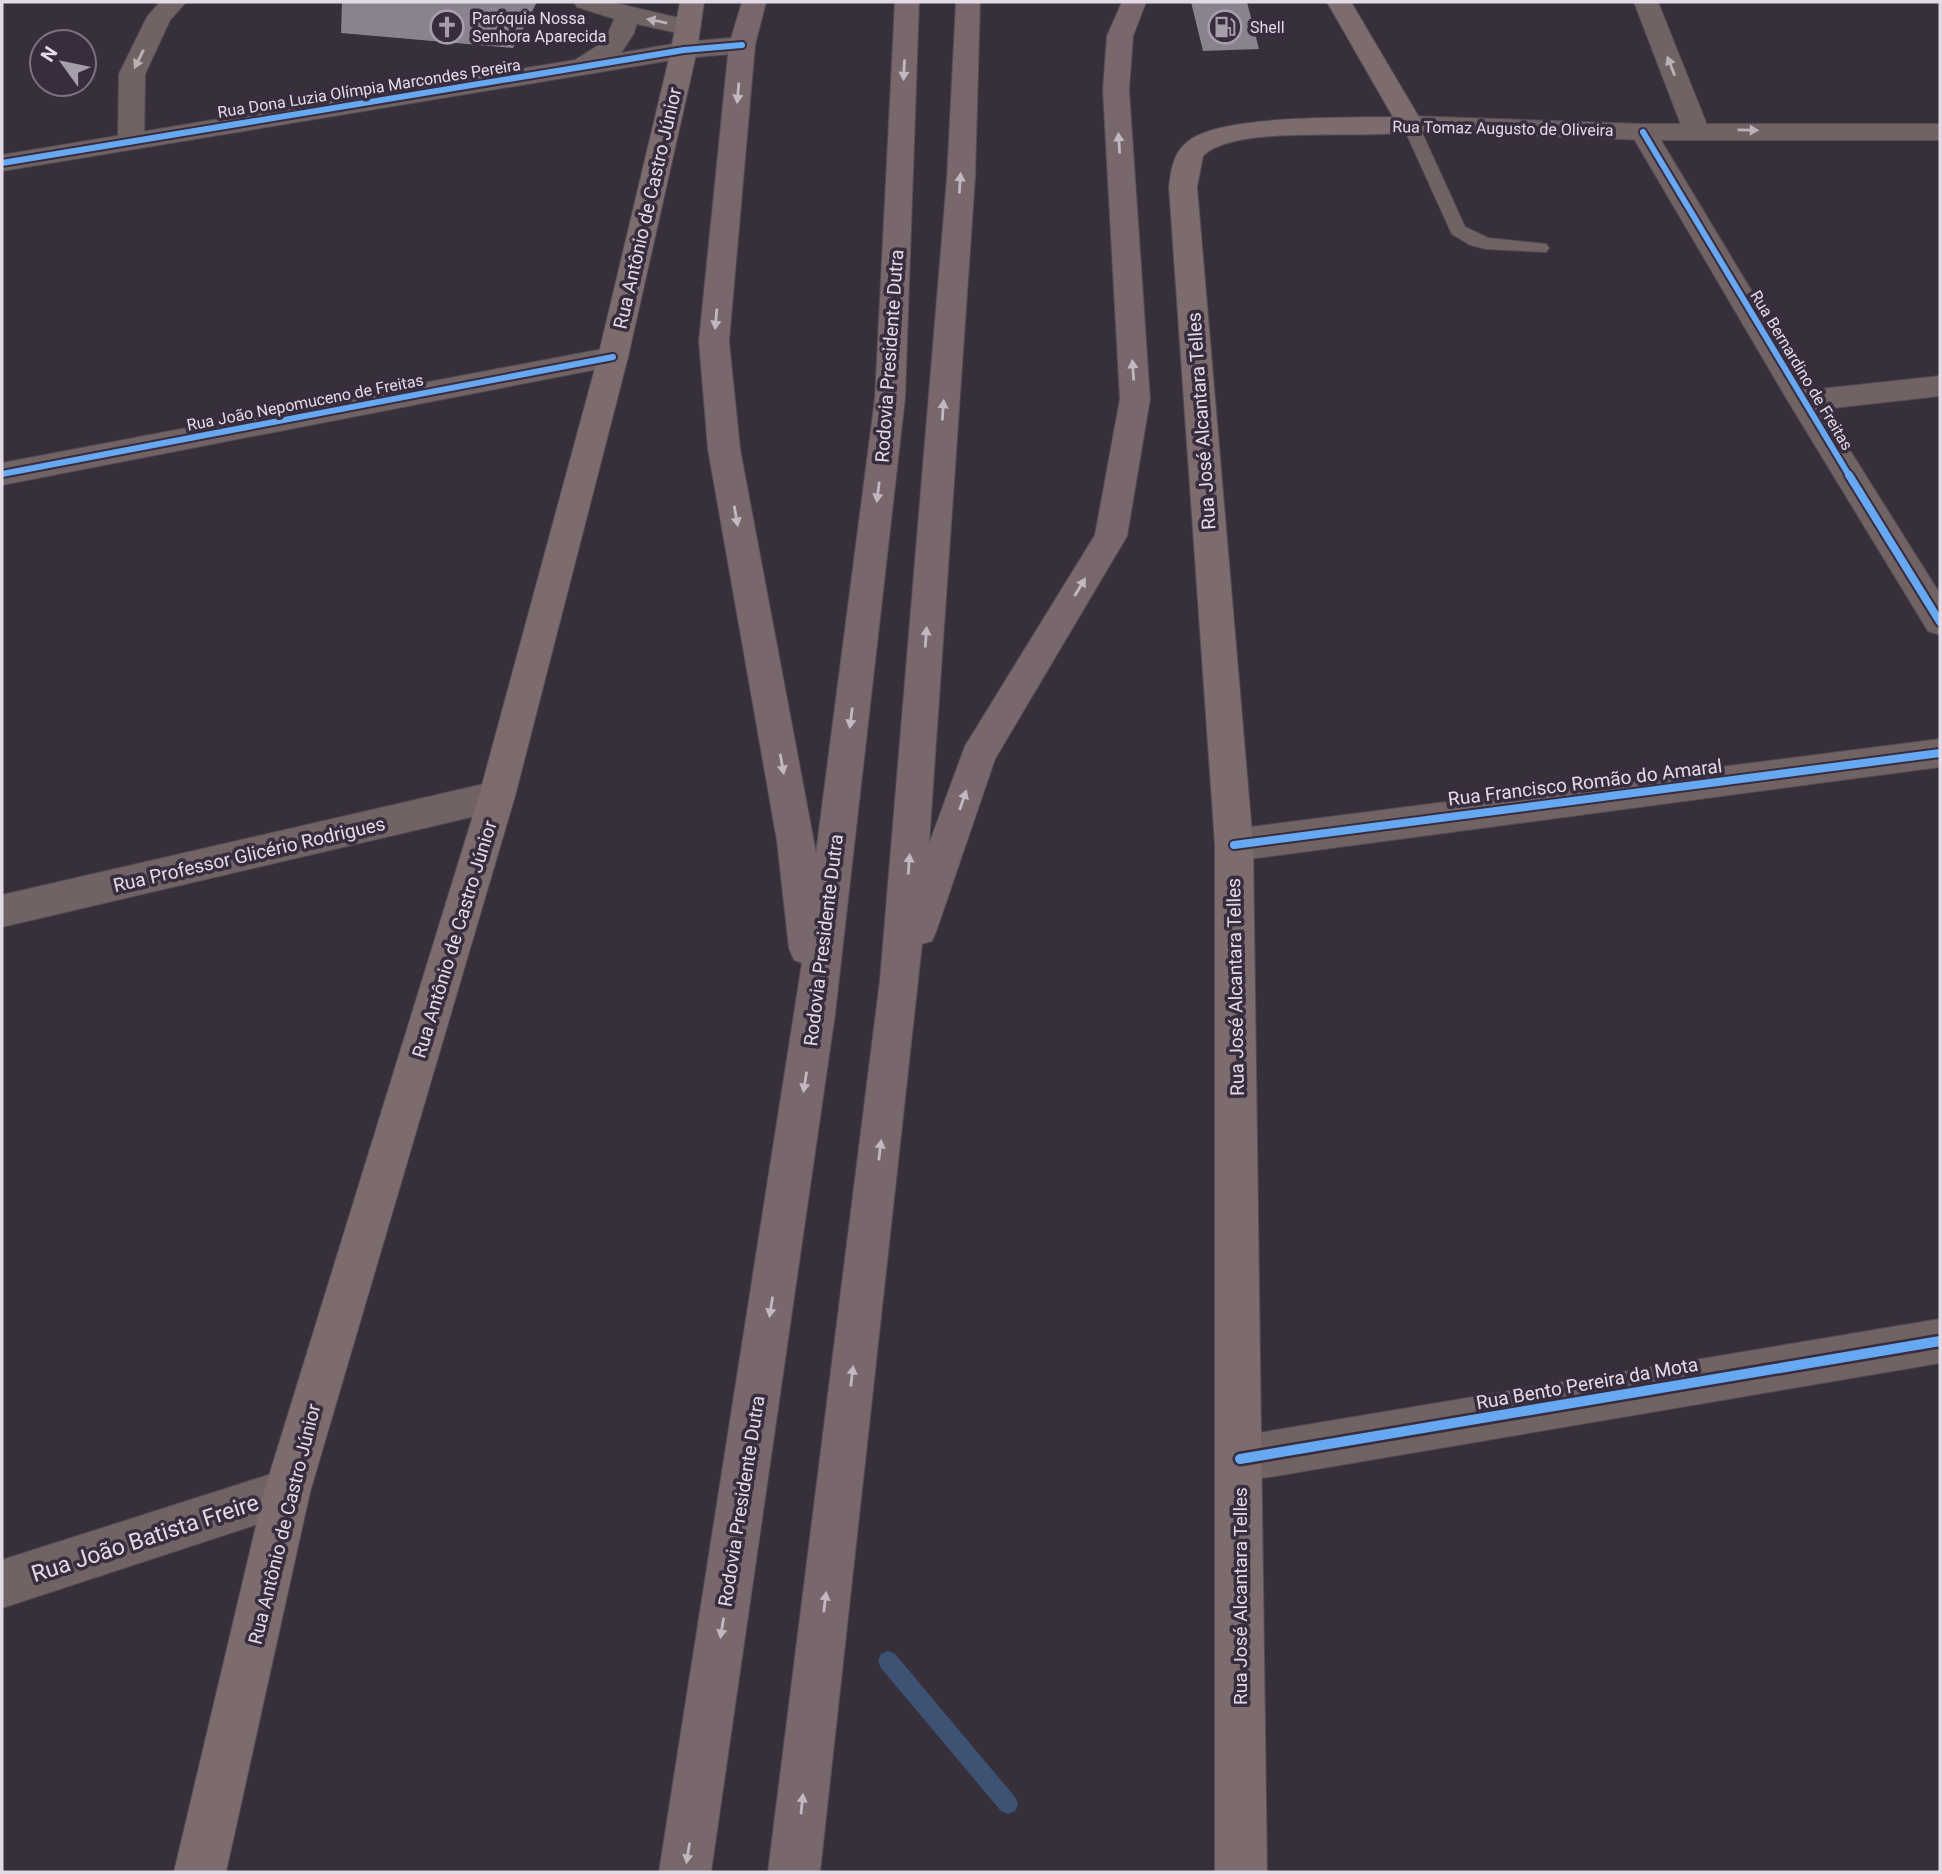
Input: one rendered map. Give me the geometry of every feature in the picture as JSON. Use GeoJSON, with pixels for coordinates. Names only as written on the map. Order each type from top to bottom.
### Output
{"type":"FeatureCollection","features":[{"type":"Feature","properties":{"kind":"highway"},"geometry":{"type":"LineString","coordinates":[[754,2],[742,45],[714,341],[724,449],[796,841],[815,1014]]}},
{"type":"Feature","properties":{"kind":"highway","name":"Rodovia Presidente Dutra"},"geometry":{"type":"LineString","coordinates":[[685,1872],[815,1014],[890,398],[907,2]]}},
{"type":"Feature","properties":{"kind":"highway"},"geometry":{"type":"LineString","coordinates":[[794,1872],[900,981],[961,178],[968,2]]}},
{"type":"Feature","properties":{"kind":"highway"},"geometry":{"type":"LineString","coordinates":[[900,981],[978,756],[1111,536],[1135,398],[1116,90],[1120,36],[1134,2]]}},
{"type":"Feature","properties":{"kind":"main road"},"geometry":{"type":"LineString","coordinates":[[1339,2],[1410,124]]}},
{"type":"Feature","properties":{"kind":"main road","name":"Rua Antônio de Castro Júnior"},"geometry":{"type":"LineString","coordinates":[[200,1872],[287,1492],[496,796],[613,358],[688,26]]}},
{"type":"Feature","properties":{"kind":"main road","name":"Rua Tomaz Augusto de Oliveira"},"geometry":{"type":"LineString","coordinates":[[1234,132],[1410,124]]}},
{"type":"Feature","properties":{"kind":"main road","name":"Rua José Alcantara Telles"},"geometry":{"type":"LineString","coordinates":[[1234,132],[1201,144],[1186,160],[1183,187],[1234,845],[1241,1872]]}},
{"type":"Feature","properties":{"kind":"street"},"geometry":{"type":"LineString","coordinates":[[131,141],[132,74],[159,17],[174,2]]}},
{"type":"Feature","properties":{"kind":"street"},"geometry":{"type":"LineString","coordinates":[[586,2],[627,15],[688,26]]}},
{"type":"Feature","properties":{"kind":"street"},"geometry":{"type":"LineString","coordinates":[[1646,2],[1696,130]]}},
{"type":"Feature","properties":{"kind":"street"},"geometry":{"type":"LineString","coordinates":[[576,68],[606,54],[624,31],[627,15]]}},
{"type":"Feature","properties":{"kind":"street","name":"Rua Dona Luzia Olímpia Marcondes Pereira"},"geometry":{"type":"LineString","coordinates":[[2,163],[576,68],[688,26],[742,45]]}},
{"type":"Feature","properties":{"kind":"street","name":"Rua Tomaz Augusto de Oliveira"},"geometry":{"type":"LineString","coordinates":[[1410,124],[1643,132],[1940,132]]}},
{"type":"Feature","properties":{"kind":"street","name":"Rua Bernardino de Freitas"},"geometry":{"type":"LineString","coordinates":[[1643,132],[1803,401],[1940,622]]}},
{"type":"Feature","properties":{"kind":"street","name":"Rua João Nepomuceno de Freitas"},"geometry":{"type":"LineString","coordinates":[[2,474],[613,358]]}},
{"type":"Feature","properties":{"kind":"street"},"geometry":{"type":"LineString","coordinates":[[1803,401],[1940,386]]}},
{"type":"Feature","properties":{"kind":"street","name":"Rua Francisco Romão do Amaral"},"geometry":{"type":"LineString","coordinates":[[1234,845],[1940,753]]}},
{"type":"Feature","properties":{"kind":"street","name":"Rua Professor Glicério Rodrigues"},"geometry":{"type":"LineString","coordinates":[[2,911],[496,796]]}},
{"type":"Feature","properties":{"kind":"street","name":"Rua Bento Pereira da Mota"},"geometry":{"type":"LineString","coordinates":[[1240,1459],[1940,1340]]}},
{"type":"Feature","properties":{"kind":"street","name":"Rua João Batista Freire"},"geometry":{"type":"LineString","coordinates":[[2,1584],[287,1492]]}},
{"type":"Feature","properties":{"kind":"lane"},"geometry":{"type":"LineString","coordinates":[[1410,124],[1458,230],[1466,238],[1482,243],[1540,248]]}},
{"type":"Feature","properties":{"kind":"building","name":"Paróquia Nossa Senhora Aparecida"},"geometry":{"type":"Polygon","coordinates":[[[342,2],[537,2],[513,48],[341,33],[342,2]]]}},
{"type":"Feature","properties":{"kind":"building","name":"Shell"},"geometry":{"type":"Polygon","coordinates":[[[1191,2],[1247,2],[1259,49],[1203,51],[1191,2]]]}},
{"type":"Feature","properties":{"kind":"waterway"},"geometry":{"type":"LineString","coordinates":[[888,1661],[1008,1804]]}},
{"type":"Feature","properties":{"kind":"cycle path"},"geometry":{"type":"LineString","coordinates":[[2,163],[684,50],[742,45]]}},
{"type":"Feature","properties":{"kind":"cycle path"},"geometry":{"type":"LineString","coordinates":[[1643,132],[1803,401],[1940,622]]}},
{"type":"Feature","properties":{"kind":"cycle path"},"geometry":{"type":"LineString","coordinates":[[2,474],[613,357]]}},
{"type":"Feature","properties":{"kind":"cycle path"},"geometry":{"type":"LineString","coordinates":[[1234,845],[1940,753]]}},
{"type":"Feature","properties":{"kind":"cycle path"},"geometry":{"type":"LineString","coordinates":[[1240,1459],[1940,1341]]}},
{"type":"Feature","properties":{"kind":"place","name":"Paróquia Nossa Senhora Aparecida"},"geometry":{"type":"Point","coordinates":[447,27]}},
{"type":"Feature","properties":{"kind":"place","name":"Shell"},"geometry":{"type":"Point","coordinates":[1225,27]}}]}
